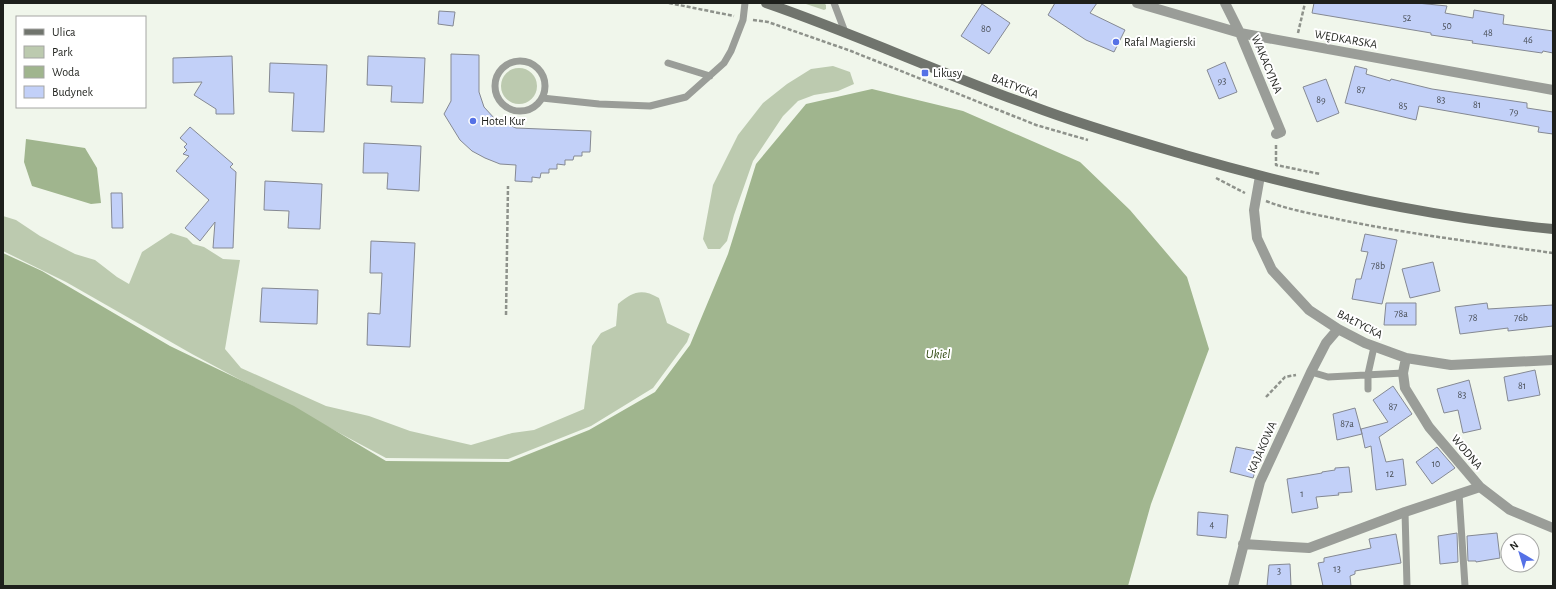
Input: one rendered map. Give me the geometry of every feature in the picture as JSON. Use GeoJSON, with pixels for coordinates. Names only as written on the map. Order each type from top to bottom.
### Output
{"type":"FeatureCollection","features":[{"type":"Feature","properties":{"kind":"main road","name":"BAŁTYCKA"},"geometry":{"type":"LineString","coordinates":[[766,3],[845,32],[1033,107],[1129,139],[1260,176],[1382,205],[1553,229]]}},
{"type":"Feature","properties":{"kind":"street","name":"WĘDKARSKA"},"geometry":{"type":"LineString","coordinates":[[1137,3],[1240,33],[1553,90]]}},
{"type":"Feature","properties":{"kind":"street","name":"WAKACYJNA"},"geometry":{"type":"LineString","coordinates":[[1225,3],[1240,33],[1281,132],[1276,134]]}},
{"type":"Feature","properties":{"kind":"street","name":"BAŁTYCKA"},"geometry":{"type":"LineString","coordinates":[[1260,176],[1254,210],[1257,238],[1272,270],[1309,310],[1338,330],[1374,347],[1406,358],[1451,365],[1553,360]]}},
{"type":"Feature","properties":{"kind":"street","name":"KAJAKOWA"},"geometry":{"type":"LineString","coordinates":[[1233,586],[1260,482],[1311,372],[1326,343],[1338,330]]}},
{"type":"Feature","properties":{"kind":"street","name":"WODNA"},"geometry":{"type":"LineString","coordinates":[[1406,358],[1403,373],[1405,388],[1429,427],[1480,487],[1510,510],[1553,528]]}},
{"type":"Feature","properties":{"kind":"street"},"geometry":{"type":"LineString","coordinates":[[1243,544],[1309,548],[1405,512],[1480,487]]}},
{"type":"Feature","properties":{"kind":"lane"},"geometry":{"type":"LineString","coordinates":[[542,98],[545,90],[542,74],[530,62],[513,61],[500,71],[495,87],[496,95],[507,107],[514,110],[530,109],[542,98],[599,104],[650,106],[686,97],[724,64],[731,51],[743,20],[745,3]]}},
{"type":"Feature","properties":{"kind":"lane"},"geometry":{"type":"LineString","coordinates":[[834,3],[845,32]]}},
{"type":"Feature","properties":{"kind":"lane"},"geometry":{"type":"LineString","coordinates":[[668,63],[710,76]]}},
{"type":"Feature","properties":{"kind":"lane"},"geometry":{"type":"LineString","coordinates":[[1368,389],[1368,374],[1374,347]]}},
{"type":"Feature","properties":{"kind":"lane"},"geometry":{"type":"LineString","coordinates":[[1311,372],[1328,376],[1403,373]]}},
{"type":"Feature","properties":{"kind":"lane"},"geometry":{"type":"LineString","coordinates":[[1459,494],[1465,586]]}},
{"type":"Feature","properties":{"kind":"lane"},"geometry":{"type":"LineString","coordinates":[[1405,512],[1408,586]]}},
{"type":"Feature","properties":{"kind":"path"},"geometry":{"type":"LineString","coordinates":[[1296,43],[1304,3]]}},
{"type":"Feature","properties":{"kind":"path"},"geometry":{"type":"LineString","coordinates":[[1276,134],[1276,165],[1320,174]]}},
{"type":"Feature","properties":{"kind":"path"},"geometry":{"type":"LineString","coordinates":[[506,315],[508,186]]}},
{"type":"Feature","properties":{"kind":"path"},"geometry":{"type":"LineString","coordinates":[[1266,397],[1285,377],[1311,372]]}},
{"type":"Feature","properties":{"kind":"green space"},"geometry":{"type":"Polygon","coordinates":[[[803,3],[824,3],[826,5],[826,9],[824,10],[803,3]]]}},
{"type":"Feature","properties":{"kind":"green space"},"geometry":{"type":"Polygon","coordinates":[[[833,66],[850,72],[854,84],[838,91],[814,95],[798,101],[783,116],[753,161],[734,215],[727,241],[720,249],[708,249],[703,239],[713,185],[738,135],[763,103],[787,84],[811,69],[833,66]]]}},
{"type":"Feature","properties":{"kind":"green space"},"geometry":{"type":"Polygon","coordinates":[[[516,68],[522,68],[532,73],[537,86],[532,99],[522,104],[516,104],[506,99],[501,89],[501,83],[506,73],[516,68]]]}},
{"type":"Feature","properties":{"kind":"green space"},"geometry":{"type":"Polygon","coordinates":[[[3,216],[16,220],[40,236],[75,254],[95,260],[117,277],[129,284],[142,252],[171,233],[187,238],[193,244],[204,247],[223,259],[240,260],[225,349],[241,368],[326,406],[369,416],[410,431],[471,445],[512,433],[534,430],[584,409],[592,346],[601,333],[616,326],[618,304],[633,294],[642,292],[659,298],[667,323],[690,334],[687,342],[653,388],[591,426],[508,459],[386,458],[192,354],[66,282],[3,251],[3,216]]]}},
{"type":"Feature","properties":{"kind":"water","name":"Ukiel"},"geometry":{"type":"Polygon","coordinates":[[[872,89],[963,111],[1080,162],[1130,210],[1187,277],[1209,349],[1151,504],[1128,586],[3,586],[3,253],[42,271],[170,346],[294,406],[386,461],[509,462],[589,430],[655,392],[690,345],[728,254],[756,164],[806,104],[872,89]]]}},
{"type":"Feature","properties":{"kind":"water"},"geometry":{"type":"Polygon","coordinates":[[[26,139],[85,148],[97,168],[101,203],[91,204],[32,186],[24,162],[26,139]]]}},
{"type":"Feature","properties":{"kind":"building"},"geometry":{"type":"Polygon","coordinates":[[[1055,3],[1097,3],[1090,13],[1125,30],[1114,52],[1086,40],[1048,15],[1055,3]]]}},
{"type":"Feature","properties":{"kind":"building"},"geometry":{"type":"Polygon","coordinates":[[[1314,3],[1417,3],[1447,6],[1445,13],[1473,18],[1474,10],[1504,15],[1503,24],[1553,31],[1553,53],[1543,51],[1542,53],[1472,43],[1473,41],[1431,35],[1431,33],[1312,13],[1314,3]]]}},
{"type":"Feature","properties":{"kind":"building"},"geometry":{"type":"Polygon","coordinates":[[[982,4],[1010,23],[989,54],[961,36],[982,4]]]}},
{"type":"Feature","properties":{"kind":"building"},"geometry":{"type":"Polygon","coordinates":[[[439,11],[455,12],[453,26],[438,24],[439,11]]]}},
{"type":"Feature","properties":{"kind":"building","name":"Hotel Kur"},"geometry":{"type":"Polygon","coordinates":[[[451,54],[479,55],[479,92],[484,107],[495,119],[516,128],[591,131],[590,152],[582,152],[582,156],[574,156],[573,160],[565,160],[565,165],[557,164],[557,169],[549,169],[549,173],[541,173],[540,178],[532,177],[532,182],[515,181],[516,165],[500,164],[472,151],[460,140],[444,114],[451,101],[451,54]]]}},
{"type":"Feature","properties":{"kind":"building"},"geometry":{"type":"Polygon","coordinates":[[[232,56],[234,114],[216,114],[216,109],[194,95],[202,82],[173,83],[173,58],[232,56]]]}},
{"type":"Feature","properties":{"kind":"building"},"geometry":{"type":"Polygon","coordinates":[[[368,56],[425,58],[423,103],[391,102],[392,86],[367,85],[368,56]]]}},
{"type":"Feature","properties":{"kind":"building"},"geometry":{"type":"Polygon","coordinates":[[[1225,62],[1237,92],[1219,99],[1207,70],[1225,62]]]}},
{"type":"Feature","properties":{"kind":"building"},"geometry":{"type":"Polygon","coordinates":[[[270,63],[327,65],[324,132],[292,131],[294,93],[269,92],[270,63]]]}},
{"type":"Feature","properties":{"kind":"building"},"geometry":{"type":"Polygon","coordinates":[[[1355,66],[1367,69],[1366,74],[1390,81],[1391,79],[1432,89],[1527,103],[1527,108],[1553,112],[1553,134],[1538,132],[1539,127],[1419,106],[1416,120],[1345,103],[1355,66]]]}},
{"type":"Feature","properties":{"kind":"building"},"geometry":{"type":"Polygon","coordinates":[[[1326,79],[1339,113],[1317,122],[1303,87],[1326,79]]]}},
{"type":"Feature","properties":{"kind":"building"},"geometry":{"type":"Polygon","coordinates":[[[190,127],[233,164],[230,167],[236,172],[233,248],[213,248],[215,222],[200,241],[185,228],[209,200],[176,171],[189,156],[183,154],[187,150],[184,147],[187,144],[180,138],[190,127]]]}},
{"type":"Feature","properties":{"kind":"building"},"geometry":{"type":"Polygon","coordinates":[[[364,143],[421,146],[419,191],[387,189],[388,173],[363,173],[364,143]]]}},
{"type":"Feature","properties":{"kind":"building"},"geometry":{"type":"Polygon","coordinates":[[[265,181],[322,184],[320,229],[288,228],[289,211],[264,210],[265,181]]]}},
{"type":"Feature","properties":{"kind":"building"},"geometry":{"type":"Polygon","coordinates":[[[111,193],[122,193],[123,228],[112,228],[111,193]]]}},
{"type":"Feature","properties":{"kind":"building"},"geometry":{"type":"Polygon","coordinates":[[[1365,234],[1397,240],[1382,304],[1352,299],[1356,279],[1361,279],[1368,252],[1361,251],[1365,234]]]}},
{"type":"Feature","properties":{"kind":"building"},"geometry":{"type":"Polygon","coordinates":[[[371,241],[415,243],[410,347],[367,345],[368,313],[380,314],[382,273],[370,273],[371,241]]]}},
{"type":"Feature","properties":{"kind":"building"},"geometry":{"type":"Polygon","coordinates":[[[1433,262],[1440,291],[1410,298],[1402,269],[1433,262]]]}},
{"type":"Feature","properties":{"kind":"building"},"geometry":{"type":"Polygon","coordinates":[[[262,288],[318,290],[317,324],[260,322],[262,288]]]}},
{"type":"Feature","properties":{"kind":"building"},"geometry":{"type":"Polygon","coordinates":[[[1386,303],[1416,303],[1416,325],[1384,325],[1386,303]]]}},
{"type":"Feature","properties":{"kind":"building"},"geometry":{"type":"Polygon","coordinates":[[[1487,303],[1488,309],[1553,305],[1553,326],[1508,331],[1508,328],[1460,334],[1455,307],[1487,303]]]}},
{"type":"Feature","properties":{"kind":"building"},"geometry":{"type":"Polygon","coordinates":[[[1535,370],[1540,395],[1508,401],[1504,377],[1535,370]]]}},
{"type":"Feature","properties":{"kind":"building"},"geometry":{"type":"Polygon","coordinates":[[[1469,380],[1481,429],[1463,433],[1458,410],[1444,413],[1437,389],[1469,380]]]}},
{"type":"Feature","properties":{"kind":"building"},"geometry":{"type":"Polygon","coordinates":[[[1393,386],[1412,414],[1379,437],[1386,462],[1403,459],[1406,485],[1376,490],[1371,446],[1365,448],[1361,429],[1388,422],[1373,400],[1393,386]]]}},
{"type":"Feature","properties":{"kind":"building"},"geometry":{"type":"Polygon","coordinates":[[[1355,408],[1362,434],[1337,440],[1333,414],[1355,408]]]}},
{"type":"Feature","properties":{"kind":"building"},"geometry":{"type":"Polygon","coordinates":[[[1236,447],[1261,452],[1253,478],[1230,472],[1236,447]]]}},
{"type":"Feature","properties":{"kind":"building"},"geometry":{"type":"Polygon","coordinates":[[[1437,447],[1455,468],[1432,484],[1416,462],[1437,447]]]}},
{"type":"Feature","properties":{"kind":"building"},"geometry":{"type":"Polygon","coordinates":[[[1349,467],[1352,492],[1316,497],[1318,508],[1292,513],[1287,479],[1322,473],[1335,470],[1335,468],[1349,467]]]}},
{"type":"Feature","properties":{"kind":"building"},"geometry":{"type":"Polygon","coordinates":[[[1198,512],[1228,515],[1226,538],[1197,535],[1198,512]]]}},
{"type":"Feature","properties":{"kind":"building"},"geometry":{"type":"Polygon","coordinates":[[[1457,533],[1458,562],[1440,564],[1438,536],[1457,533]]]}},
{"type":"Feature","properties":{"kind":"building"},"geometry":{"type":"Polygon","coordinates":[[[1497,533],[1500,558],[1476,562],[1468,561],[1467,536],[1497,533]]]}},
{"type":"Feature","properties":{"kind":"building"},"geometry":{"type":"Polygon","coordinates":[[[1396,534],[1401,563],[1355,571],[1355,574],[1350,576],[1351,586],[1323,586],[1318,563],[1324,562],[1324,558],[1371,548],[1369,539],[1396,534]]]}},
{"type":"Feature","properties":{"kind":"building"},"geometry":{"type":"Polygon","coordinates":[[[1290,564],[1291,586],[1267,586],[1269,565],[1290,564]]]}},
{"type":"Feature","properties":{"kind":"place","name":"Rafal Magierski"},"geometry":{"type":"Point","coordinates":[1116,42]}},
{"type":"Feature","properties":{"kind":"place","name":"Likusy"},"geometry":{"type":"Point","coordinates":[925,73]}},
{"type":"Feature","properties":{"kind":"place","name":"Hotel Kur"},"geometry":{"type":"Point","coordinates":[473,121]}}]}
